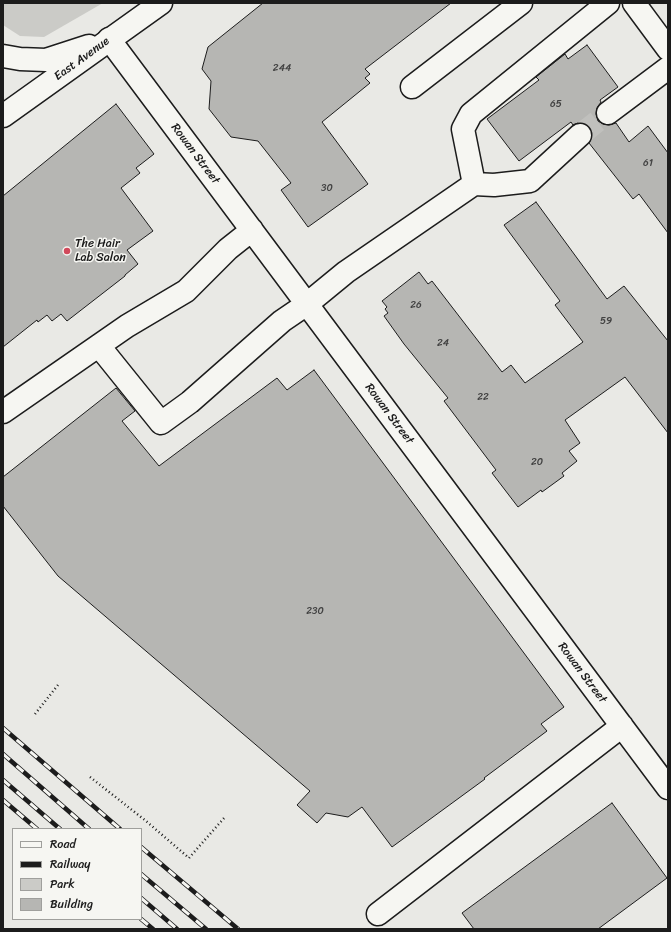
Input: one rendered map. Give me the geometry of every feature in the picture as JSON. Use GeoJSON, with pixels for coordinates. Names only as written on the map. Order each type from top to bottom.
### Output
{"type":"FeatureCollection","features":[{"type":"Feature","properties":{"kind":"street","name":"East Avenue"},"geometry":{"type":"LineString","coordinates":[[3,116],[161,3]]}},
{"type":"Feature","properties":{"kind":"street"},"geometry":{"type":"LineString","coordinates":[[412,87],[521,3]]}},
{"type":"Feature","properties":{"kind":"street"},"geometry":{"type":"LineString","coordinates":[[474,184],[463,129],[471,114],[608,3]]}},
{"type":"Feature","properties":{"kind":"street"},"geometry":{"type":"LineString","coordinates":[[634,3],[668,49]]}},
{"type":"Feature","properties":{"kind":"street"},"geometry":{"type":"LineString","coordinates":[[3,56],[20,60],[46,60],[109,40]]}},
{"type":"Feature","properties":{"kind":"street","name":"Rowan Street"},"geometry":{"type":"LineString","coordinates":[[109,40],[668,788]]}},
{"type":"Feature","properties":{"kind":"street"},"geometry":{"type":"LineString","coordinates":[[608,112],[668,68]]}},
{"type":"Feature","properties":{"kind":"street"},"geometry":{"type":"LineString","coordinates":[[99,346],[161,423],[190,402],[282,321],[307,304],[346,272],[474,184],[494,185],[530,181],[580,135]]}},
{"type":"Feature","properties":{"kind":"street"},"geometry":{"type":"LineString","coordinates":[[3,412],[127,326],[186,292],[228,249],[252,230]]}},
{"type":"Feature","properties":{"kind":"street"},"geometry":{"type":"LineString","coordinates":[[378,914],[622,726]]}},
{"type":"Feature","properties":{"kind":"path"},"geometry":{"type":"LineString","coordinates":[[34,714],[58,685]]}},
{"type":"Feature","properties":{"kind":"path"},"geometry":{"type":"LineString","coordinates":[[90,777],[146,821],[189,858],[225,817]]}},
{"type":"Feature","properties":{"kind":"green space"},"geometry":{"type":"Polygon","coordinates":[[[3,3],[103,3],[44,37],[20,36],[3,25],[3,3]]]}},
{"type":"Feature","properties":{"kind":"building"},"geometry":{"type":"Polygon","coordinates":[[[263,3],[451,3],[365,69],[370,74],[365,78],[370,83],[322,122],[368,184],[308,227],[281,190],[291,183],[258,141],[231,137],[209,109],[211,81],[202,69],[208,47],[263,3]]]}},
{"type":"Feature","properties":{"kind":"building"},"geometry":{"type":"Polygon","coordinates":[[[587,45],[618,87],[600,100],[601,102],[597,108],[596,114],[598,121],[609,125],[616,123],[629,142],[648,126],[668,153],[668,233],[639,194],[633,199],[589,143],[592,138],[592,132],[589,126],[584,123],[573,125],[571,122],[519,161],[487,119],[539,80],[536,77],[565,54],[568,59],[587,45]]]}},
{"type":"Feature","properties":{"kind":"building"},"geometry":{"type":"Polygon","coordinates":[[[116,104],[154,154],[136,168],[140,173],[121,188],[153,231],[127,250],[138,264],[125,276],[67,321],[61,314],[52,321],[47,315],[38,322],[37,320],[3,347],[3,196],[116,104]]]}},
{"type":"Feature","properties":{"kind":"building"},"geometry":{"type":"Polygon","coordinates":[[[536,202],[607,299],[624,286],[668,341],[668,433],[625,377],[565,420],[580,443],[569,451],[577,461],[562,473],[564,476],[542,492],[541,490],[518,507],[492,473],[496,470],[444,401],[448,398],[404,344],[384,316],[388,313],[385,309],[387,307],[382,301],[419,272],[428,284],[432,281],[502,372],[511,365],[525,383],[583,342],[555,305],[560,301],[504,225],[536,202]]]}},
{"type":"Feature","properties":{"kind":"building"},"geometry":{"type":"Polygon","coordinates":[[[314,370],[564,707],[541,724],[547,731],[484,778],[485,779],[392,847],[362,807],[348,817],[326,813],[317,823],[297,805],[310,791],[58,576],[3,506],[3,477],[116,388],[135,411],[122,421],[159,466],[277,378],[287,390],[314,370]]]}},
{"type":"Feature","properties":{"kind":"building"},"geometry":{"type":"Polygon","coordinates":[[[612,803],[667,878],[598,929],[474,929],[462,913],[612,803]]]}},
{"type":"Feature","properties":{"kind":"tunnel"},"geometry":{"type":"LineString","coordinates":[[580,135],[608,113]]}},
{"type":"Feature","properties":{"kind":"railway"},"geometry":{"type":"LineString","coordinates":[[3,728],[119,828]]}},
{"type":"Feature","properties":{"kind":"railway"},"geometry":{"type":"LineString","coordinates":[[3,754],[88,828]]}},
{"type":"Feature","properties":{"kind":"railway"},"geometry":{"type":"LineString","coordinates":[[3,780],[59,828]]}},
{"type":"Feature","properties":{"kind":"railway"},"geometry":{"type":"LineString","coordinates":[[3,800],[36,828]]}},
{"type":"Feature","properties":{"kind":"railway"},"geometry":{"type":"LineString","coordinates":[[142,848],[238,929]]}},
{"type":"Feature","properties":{"kind":"railway"},"geometry":{"type":"LineString","coordinates":[[142,875],[206,929]]}},
{"type":"Feature","properties":{"kind":"railway"},"geometry":{"type":"LineString","coordinates":[[142,899],[177,929]]}},
{"type":"Feature","properties":{"kind":"railway"},"geometry":{"type":"LineString","coordinates":[[142,920],[153,929]]}},
{"type":"Feature","properties":{"kind":"place","name":"The Hair Lab Salon"},"geometry":{"type":"Point","coordinates":[67,251]}}]}
